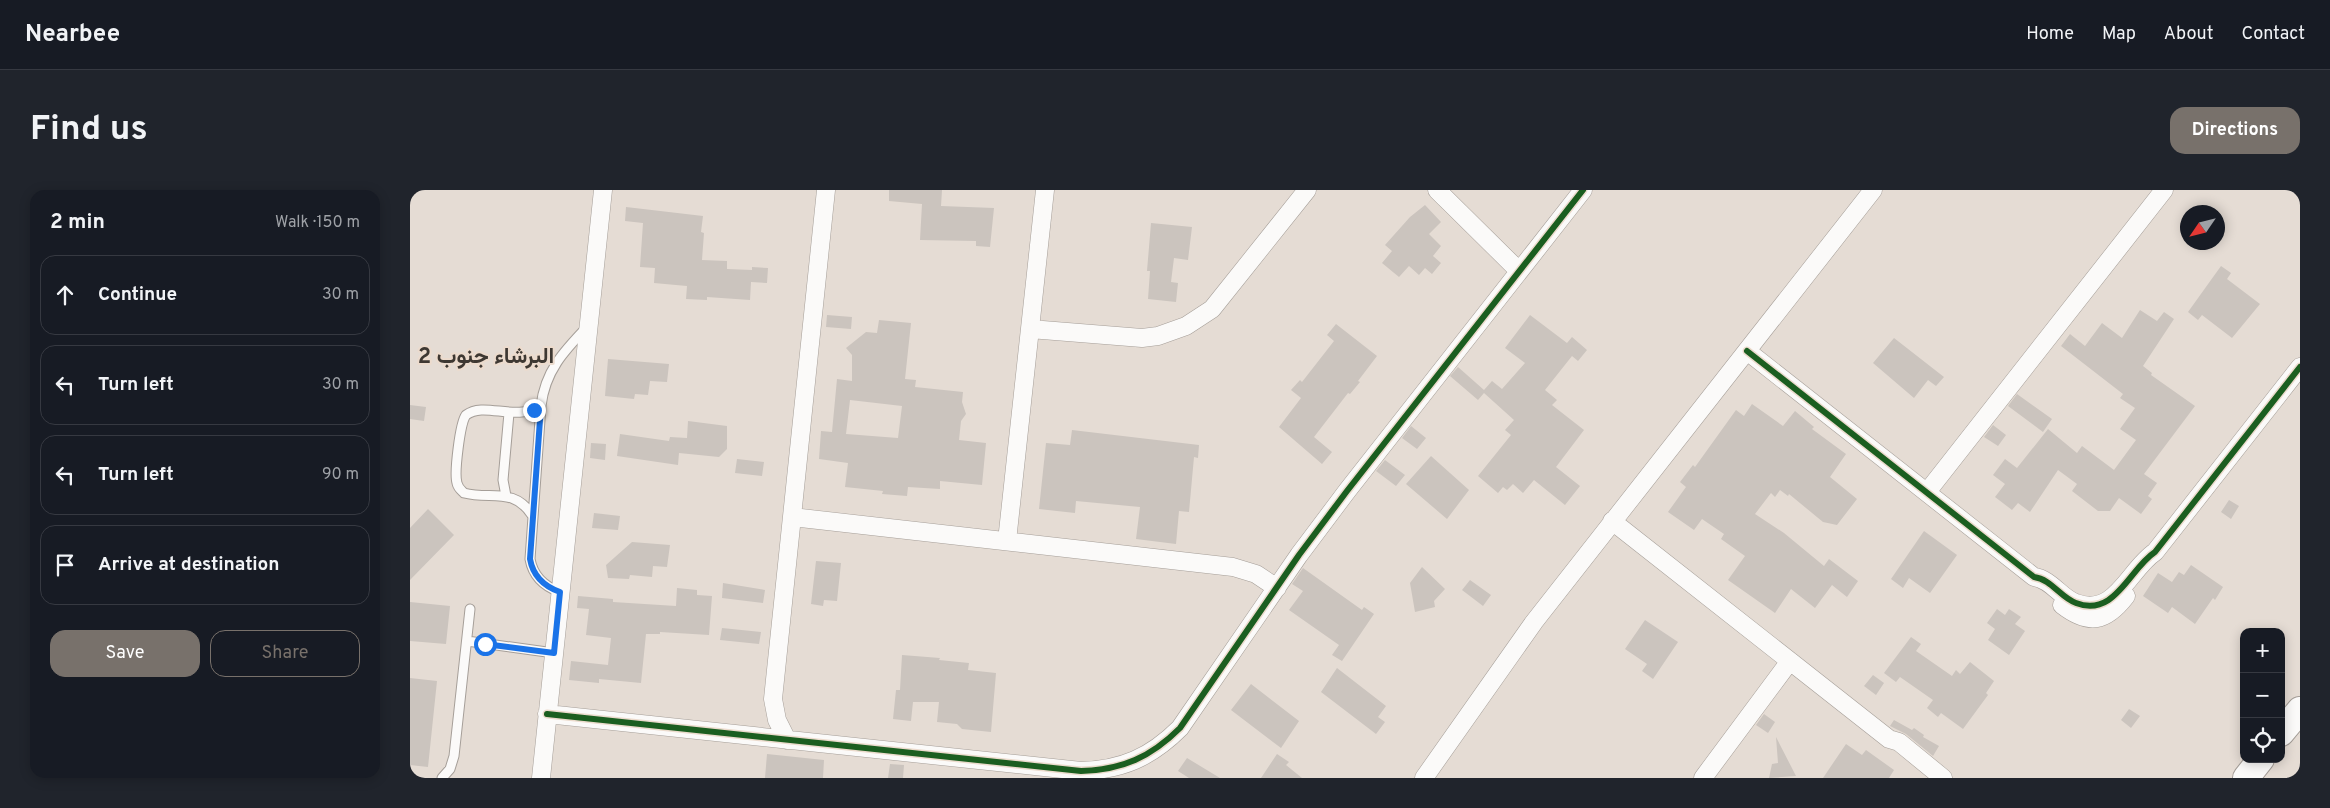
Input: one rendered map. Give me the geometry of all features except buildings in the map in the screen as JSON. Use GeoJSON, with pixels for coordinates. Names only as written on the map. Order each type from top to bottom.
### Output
{"type":"FeatureCollection","features":[{"type":"Feature","properties":{"kind":"main road"},"geometry":{"type":"LineString","coordinates":[[2285,728],[2300,710]]}},
{"type":"Feature","properties":{"kind":"main road"},"geometry":{"type":"LineString","coordinates":[[2246,778],[2258,763]]}},
{"type":"Feature","properties":{"kind":"street"},"geometry":{"type":"LineString","coordinates":[[540,778],[603,190]]}},
{"type":"Feature","properties":{"kind":"street"},"geometry":{"type":"LineString","coordinates":[[787,740],[777,720],[773,699],[826,190]]}},
{"type":"Feature","properties":{"kind":"street"},"geometry":{"type":"LineString","coordinates":[[1007,541],[1045,190]]}},
{"type":"Feature","properties":{"kind":"street"},"geometry":{"type":"LineString","coordinates":[[1030,329],[1142,338],[1165,334],[1186,326],[1200,318],[1222,298],[1307,190]]}},
{"type":"Feature","properties":{"kind":"street"},"geometry":{"type":"LineString","coordinates":[[1437,190],[1518,272]]}},
{"type":"Feature","properties":{"kind":"street"},"geometry":{"type":"LineString","coordinates":[[547,714],[1081,771],[1103,770],[1125,765],[1146,757],[1164,744],[1180,728],[1276,588],[1347,491],[1583,190]]}},
{"type":"Feature","properties":{"kind":"street"},"geometry":{"type":"LineString","coordinates":[[1424,778],[1534,622],[1873,190]]}},
{"type":"Feature","properties":{"kind":"street"},"geometry":{"type":"LineString","coordinates":[[1926,492],[2164,190]]}},
{"type":"Feature","properties":{"kind":"street"},"geometry":{"type":"LineString","coordinates":[[1747,351],[2034,577],[2042,588],[2073,613],[2082,617],[2100,618],[2116,608],[2150,564],[2155,552],[2300,367]]}},
{"type":"Feature","properties":{"kind":"street"},"geometry":{"type":"LineString","coordinates":[[792,516],[1233,567],[1256,574],[1276,588]]}},
{"type":"Feature","properties":{"kind":"street"},"geometry":{"type":"LineString","coordinates":[[1612,521],[1890,739],[1896,748],[1922,768],[1930,778]]}},
{"type":"Feature","properties":{"kind":"street"},"geometry":{"type":"LineString","coordinates":[[1703,778],[1790,661]]}},
{"type":"Feature","properties":{"kind":"street"},"geometry":{"type":"LineString","coordinates":[[752,736],[765,718],[773,699]]}},
{"type":"Feature","properties":{"kind":"street"},"geometry":{"type":"LineString","coordinates":[[1890,739],[1899,742],[1943,778]]}},
{"type":"Feature","properties":{"kind":"lane"},"geometry":{"type":"LineString","coordinates":[[560,592],[542,583],[531,566],[529,552],[541,406],[544,387],[551,370],[561,354],[588,325]]}},
{"type":"Feature","properties":{"kind":"lane"},"geometry":{"type":"LineString","coordinates":[[532,515],[524,504],[506,496],[464,493],[459,488],[456,478],[461,426],[466,415],[477,410],[526,413],[541,406]]}},
{"type":"Feature","properties":{"kind":"lane"},"geometry":{"type":"LineString","coordinates":[[506,496],[503,480],[509,413]]}},
{"type":"Feature","properties":{"kind":"lane"},"geometry":{"type":"LineString","coordinates":[[442,778],[450,769],[454,756],[470,609]]}},
{"type":"Feature","properties":{"kind":"lane"},"geometry":{"type":"LineString","coordinates":[[467,641],[554,653]]}},
{"type":"Feature","properties":{"kind":"cycle path"},"geometry":{"type":"LineString","coordinates":[[547,714],[1081,771],[1123,765],[1147,754],[1180,728],[1299,555],[1583,190]]}},
{"type":"Feature","properties":{"kind":"cycle path"},"geometry":{"type":"LineString","coordinates":[[1747,351],[2034,577],[2046,581],[2071,601],[2090,606],[2101,604],[2111,598],[2155,552],[2300,367]]}},
{"type":"Feature","properties":{"kind":"district","name":"البرشاء جنوب 2"},"geometry":{"type":"Point","coordinates":[486,357]}},
{"type":"Feature","properties":{"kind":"route"},"geometry":{"type":"LineString","coordinates":[[485,644],[554,653],[560,592],[548,587],[537,578],[531,566],[529,552],[541,406],[534,410]]}}]}
